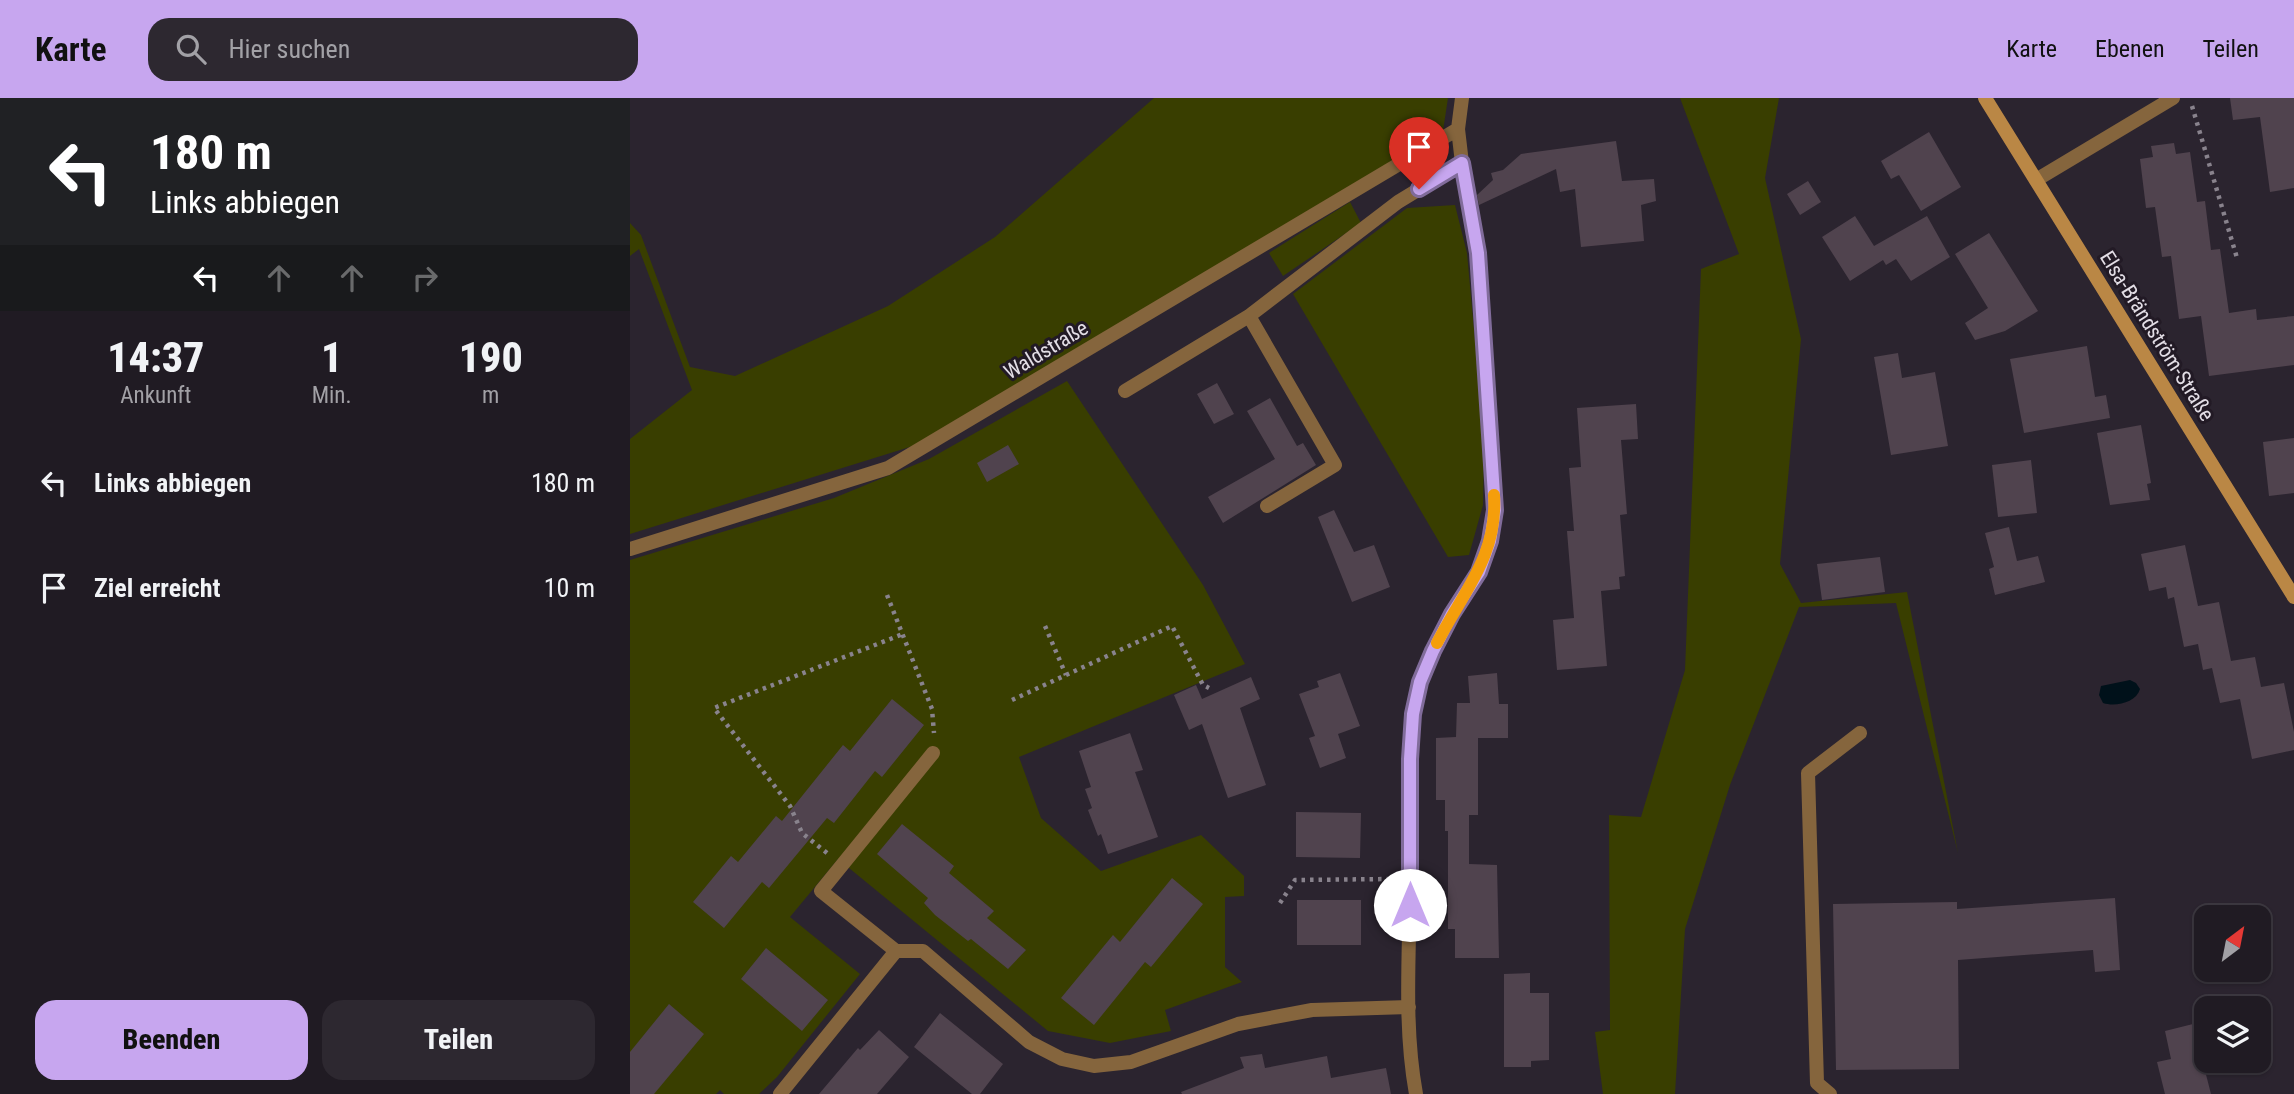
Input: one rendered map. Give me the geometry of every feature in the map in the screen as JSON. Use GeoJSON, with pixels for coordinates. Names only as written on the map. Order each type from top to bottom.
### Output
{"type":"FeatureCollection","features":[{"type":"Feature","properties":{"kind":"street"},"geometry":{"type":"LineString","coordinates":[[1416,1094],[1411,1068],[1409,1007],[1410,759],[1413,714],[1420,682],[1433,651],[1452,614],[1479,572],[1490,541],[1495,510],[1478,253],[1458,129],[1462,98]]}},
{"type":"Feature","properties":{"kind":"street","name":"Elsa-Brändström-Straße"},"geometry":{"type":"LineString","coordinates":[[1985,98],[2294,597]]}},
{"type":"Feature","properties":{"kind":"street"},"geometry":{"type":"LineString","coordinates":[[2036,180],[2173,98]]}},
{"type":"Feature","properties":{"kind":"street","name":"Waldstraße"},"geometry":{"type":"LineString","coordinates":[[630,549],[888,468],[1458,129]]}},
{"type":"Feature","properties":{"kind":"street"},"geometry":{"type":"LineString","coordinates":[[1125,391],[1250,316],[1398,202],[1462,163]]}},
{"type":"Feature","properties":{"kind":"street"},"geometry":{"type":"LineString","coordinates":[[1250,316],[1335,465],[1267,506]]}},
{"type":"Feature","properties":{"kind":"street"},"geometry":{"type":"LineString","coordinates":[[1830,1094],[1817,1083],[1808,773],[1860,733]]}},
{"type":"Feature","properties":{"kind":"street"},"geometry":{"type":"LineString","coordinates":[[933,754],[821,891],[896,951],[923,951],[1029,1042],[1062,1059],[1094,1066],[1131,1062],[1238,1024],[1312,1010],[1409,1007]]}},
{"type":"Feature","properties":{"kind":"street"},"geometry":{"type":"LineString","coordinates":[[780,1094],[896,951]]}},
{"type":"Feature","properties":{"kind":"path"},"geometry":{"type":"LineString","coordinates":[[2189,98],[2236,258]]}},
{"type":"Feature","properties":{"kind":"path"},"geometry":{"type":"LineString","coordinates":[[887,595],[932,709],[935,746],[933,754]]}},
{"type":"Feature","properties":{"kind":"path"},"geometry":{"type":"LineString","coordinates":[[1045,626],[1066,675]]}},
{"type":"Feature","properties":{"kind":"path"},"geometry":{"type":"LineString","coordinates":[[1012,700],[1172,626],[1203,685],[1209,688]]}},
{"type":"Feature","properties":{"kind":"path"},"geometry":{"type":"LineString","coordinates":[[842,866],[802,833],[790,806],[714,708],[903,634]]}},
{"type":"Feature","properties":{"kind":"path"},"geometry":{"type":"LineString","coordinates":[[1280,902],[1295,880],[1410,879]]}},
{"type":"Feature","properties":{"kind":"green space"},"geometry":{"type":"Polygon","coordinates":[[[1154,98],[1448,98],[1443,131],[929,441],[630,534],[630,439],[692,390],[639,249],[630,256],[630,223],[641,235],[690,367],[735,376],[888,306],[995,237],[1154,98]]]}},
{"type":"Feature","properties":{"kind":"green space"},"geometry":{"type":"Polygon","coordinates":[[[1680,98],[1779,98],[1765,178],[1801,339],[1780,564],[1801,603],[1907,592],[1958,853],[1896,603],[1799,607],[1730,785],[1685,929],[1675,1094],[1603,1094],[1595,1032],[1610,1030],[1609,815],[1641,817],[1685,670],[1701,269],[1739,254],[1680,98]]]}},
{"type":"Feature","properties":{"kind":"green space"},"geometry":{"type":"Polygon","coordinates":[[[1350,202],[1361,223],[1283,276],[1269,253],[1350,202]]]}},
{"type":"Feature","properties":{"kind":"green space"},"geometry":{"type":"Polygon","coordinates":[[[1455,205],[1467,253],[1484,440],[1483,505],[1469,555],[1448,557],[1293,294],[1407,208],[1455,205]]]}},
{"type":"Feature","properties":{"kind":"green space"},"geometry":{"type":"Polygon","coordinates":[[[1067,381],[1203,585],[1245,664],[1019,757],[1041,818],[1101,871],[1201,835],[1244,876],[1244,896],[1225,897],[1225,967],[1242,982],[1165,1010],[1171,1031],[1110,1043],[1048,1031],[838,859],[790,917],[860,974],[777,1077],[759,1094],[724,1094],[720,1090],[716,1094],[630,1094],[630,560],[834,498],[929,459],[1067,381]]]}},
{"type":"Feature","properties":{"kind":"water"},"geometry":{"type":"Polygon","coordinates":[[[2130,680],[2140,689],[2134,698],[2119,704],[2103,703],[2099,695],[2101,686],[2130,680]]]}},
{"type":"Feature","properties":{"kind":"building"},"geometry":{"type":"Polygon","coordinates":[[[2230,98],[2294,98],[2294,188],[2270,192],[2260,117],[2233,120],[2230,98]]]}},
{"type":"Feature","properties":{"kind":"building"},"geometry":{"type":"Polygon","coordinates":[[[1929,132],[1961,187],[1921,211],[1899,175],[1891,179],[1881,161],[1929,132]]]}},
{"type":"Feature","properties":{"kind":"building"},"geometry":{"type":"Polygon","coordinates":[[[1616,141],[1622,181],[1654,179],[1656,201],[1641,205],[1644,241],[1581,247],[1575,189],[1560,192],[1556,169],[1479,205],[1477,195],[1493,180],[1491,173],[1503,170],[1521,154],[1616,141]]]}},
{"type":"Feature","properties":{"kind":"building"},"geometry":{"type":"Polygon","coordinates":[[[2174,143],[2176,154],[2190,152],[2197,202],[2205,201],[2211,250],[2220,249],[2229,313],[2256,309],[2257,320],[2294,316],[2294,365],[2209,376],[2201,316],[2179,319],[2171,256],[2162,257],[2155,207],[2146,208],[2140,159],[2153,157],[2151,146],[2174,143]]]}},
{"type":"Feature","properties":{"kind":"building"},"geometry":{"type":"Polygon","coordinates":[[[1808,181],[1821,202],[1800,215],[1787,194],[1808,181]]]}},
{"type":"Feature","properties":{"kind":"building"},"geometry":{"type":"Polygon","coordinates":[[[1855,216],[1874,246],[1927,216],[1950,257],[1911,281],[1896,259],[1886,265],[1883,260],[1850,281],[1822,237],[1855,216]]]}},
{"type":"Feature","properties":{"kind":"building"},"geometry":{"type":"Polygon","coordinates":[[[1989,233],[2038,311],[2005,331],[1975,340],[1965,323],[1988,308],[1955,254],[1989,233]]]}},
{"type":"Feature","properties":{"kind":"building"},"geometry":{"type":"Polygon","coordinates":[[[2087,346],[2095,397],[2106,395],[2110,418],[2024,433],[2010,359],[2087,346]]]}},
{"type":"Feature","properties":{"kind":"building"},"geometry":{"type":"Polygon","coordinates":[[[1898,353],[1902,378],[1935,372],[1948,446],[1891,455],[1874,357],[1898,353]]]}},
{"type":"Feature","properties":{"kind":"building"},"geometry":{"type":"Polygon","coordinates":[[[1217,383],[1234,414],[1214,424],[1197,394],[1217,383]]]}},
{"type":"Feature","properties":{"kind":"building"},"geometry":{"type":"Polygon","coordinates":[[[1270,398],[1297,446],[1303,443],[1316,465],[1223,523],[1208,497],[1275,459],[1247,411],[1270,398]]]}},
{"type":"Feature","properties":{"kind":"building"},"geometry":{"type":"Polygon","coordinates":[[[1636,404],[1638,439],[1621,440],[1627,514],[1620,515],[1625,576],[1619,577],[1620,589],[1601,591],[1607,666],[1557,670],[1553,620],[1574,618],[1567,531],[1574,531],[1569,468],[1581,467],[1577,408],[1636,404]]]}},
{"type":"Feature","properties":{"kind":"building"},"geometry":{"type":"Polygon","coordinates":[[[2141,425],[2151,483],[2147,484],[2150,500],[2110,505],[2097,433],[2141,425]]]}},
{"type":"Feature","properties":{"kind":"building"},"geometry":{"type":"Polygon","coordinates":[[[2294,438],[2294,493],[2269,496],[2263,442],[2294,438]]]}},
{"type":"Feature","properties":{"kind":"building"},"geometry":{"type":"Polygon","coordinates":[[[1008,445],[1019,464],[987,482],[977,463],[1008,445]]]}},
{"type":"Feature","properties":{"kind":"building"},"geometry":{"type":"Polygon","coordinates":[[[2031,460],[2037,513],[1998,517],[1992,465],[2031,460]]]}},
{"type":"Feature","properties":{"kind":"building"},"geometry":{"type":"Polygon","coordinates":[[[1334,510],[1354,552],[1374,545],[1390,587],[1352,602],[1318,517],[1334,510]]]}},
{"type":"Feature","properties":{"kind":"building"},"geometry":{"type":"Polygon","coordinates":[[[2009,527],[2017,561],[2038,556],[2045,582],[1995,595],[1989,569],[1994,567],[1985,533],[2009,527]]]}},
{"type":"Feature","properties":{"kind":"building"},"geometry":{"type":"Polygon","coordinates":[[[2185,545],[2198,606],[2219,602],[2231,661],[2255,657],[2261,687],[2284,683],[2294,732],[2294,750],[2252,759],[2240,699],[2220,703],[2212,668],[2203,670],[2198,644],[2184,647],[2174,597],[2168,599],[2166,587],[2149,591],[2141,554],[2185,545]]]}},
{"type":"Feature","properties":{"kind":"building"},"geometry":{"type":"Polygon","coordinates":[[[1880,557],[1885,592],[1822,600],[1817,564],[1880,557]]]}},
{"type":"Feature","properties":{"kind":"building"},"geometry":{"type":"Polygon","coordinates":[[[1340,673],[1360,726],[1338,734],[1346,758],[1320,768],[1309,738],[1315,736],[1299,694],[1319,687],[1317,681],[1340,673]]]}},
{"type":"Feature","properties":{"kind":"building"},"geometry":{"type":"Polygon","coordinates":[[[1497,673],[1499,704],[1508,704],[1508,738],[1478,738],[1478,815],[1469,815],[1469,864],[1497,865],[1499,958],[1455,958],[1455,929],[1448,929],[1448,831],[1445,831],[1445,800],[1436,800],[1436,738],[1456,737],[1457,703],[1470,703],[1468,676],[1497,673]]]}},
{"type":"Feature","properties":{"kind":"building"},"geometry":{"type":"Polygon","coordinates":[[[1251,677],[1260,699],[1240,708],[1266,785],[1228,798],[1202,724],[1189,730],[1174,695],[1196,685],[1202,699],[1251,677]]]}},
{"type":"Feature","properties":{"kind":"building"},"geometry":{"type":"Polygon","coordinates":[[[892,699],[924,725],[882,777],[875,771],[834,823],[827,818],[769,888],[762,882],[724,928],[693,902],[731,856],[738,862],[776,816],[782,821],[843,745],[850,751],[892,699]]]}},
{"type":"Feature","properties":{"kind":"building"},"geometry":{"type":"Polygon","coordinates":[[[1130,733],[1143,770],[1135,772],[1158,837],[1108,854],[1088,810],[1092,808],[1085,789],[1091,787],[1079,751],[1130,733]]]}},
{"type":"Feature","properties":{"kind":"building"},"geometry":{"type":"Polygon","coordinates":[[[1296,812],[1361,813],[1360,858],[1296,857],[1296,812]]]}},
{"type":"Feature","properties":{"kind":"building"},"geometry":{"type":"Polygon","coordinates":[[[902,824],[954,866],[949,873],[994,911],[987,918],[1026,950],[1008,969],[971,939],[968,941],[935,915],[924,903],[928,898],[877,854],[902,824]]]}},
{"type":"Feature","properties":{"kind":"building"},"geometry":{"type":"Polygon","coordinates":[[[1172,878],[1203,904],[1151,967],[1145,962],[1094,1025],[1061,998],[1113,935],[1120,942],[1172,878]]]}},
{"type":"Feature","properties":{"kind":"building"},"geometry":{"type":"Polygon","coordinates":[[[2115,898],[2120,970],[2095,972],[2093,950],[1958,960],[1959,1069],[1836,1070],[1833,904],[1957,902],[1957,909],[2115,898]]]}},
{"type":"Feature","properties":{"kind":"building"},"geometry":{"type":"Polygon","coordinates":[[[1297,900],[1361,900],[1361,945],[1297,945],[1297,900]]]}},
{"type":"Feature","properties":{"kind":"building"},"geometry":{"type":"Polygon","coordinates":[[[766,948],[828,1000],[802,1031],[741,979],[766,948]]]}},
{"type":"Feature","properties":{"kind":"building"},"geometry":{"type":"Polygon","coordinates":[[[1530,973],[1530,993],[1549,993],[1549,1060],[1531,1061],[1531,1067],[1504,1067],[1504,974],[1530,973]]]}},
{"type":"Feature","properties":{"kind":"building"},"geometry":{"type":"Polygon","coordinates":[[[669,1004],[704,1034],[654,1094],[630,1094],[630,1052],[669,1004]]]}},
{"type":"Feature","properties":{"kind":"building"},"geometry":{"type":"Polygon","coordinates":[[[940,1013],[1003,1064],[980,1094],[972,1094],[914,1047],[940,1013]]]}},
{"type":"Feature","properties":{"kind":"building"},"geometry":{"type":"Polygon","coordinates":[[[2193,1024],[2194,1073],[2206,1073],[2211,1094],[2165,1094],[2157,1062],[2171,1059],[2165,1031],[2193,1024]]]}},
{"type":"Feature","properties":{"kind":"building"},"geometry":{"type":"Polygon","coordinates":[[[879,1030],[909,1057],[877,1094],[819,1094],[858,1048],[860,1050],[879,1030]]]}},
{"type":"Feature","properties":{"kind":"building"},"geometry":{"type":"Polygon","coordinates":[[[1262,1054],[1265,1068],[1327,1056],[1331,1078],[1386,1068],[1391,1094],[1181,1092],[1244,1068],[1240,1057],[1262,1054]]]}},
{"type":"Feature","properties":{"kind":"slow traffic"},"geometry":{"type":"LineString","coordinates":[[1437,643],[1479,572],[1490,541],[1495,510],[1494,495]]}},
{"type":"Feature","properties":{"kind":"route"},"geometry":{"type":"LineString","coordinates":[[1410,905],[1410,759],[1413,714],[1420,682],[1433,651],[1452,614],[1479,572],[1490,541],[1495,510],[1478,253],[1462,163],[1419,189]]}}]}
